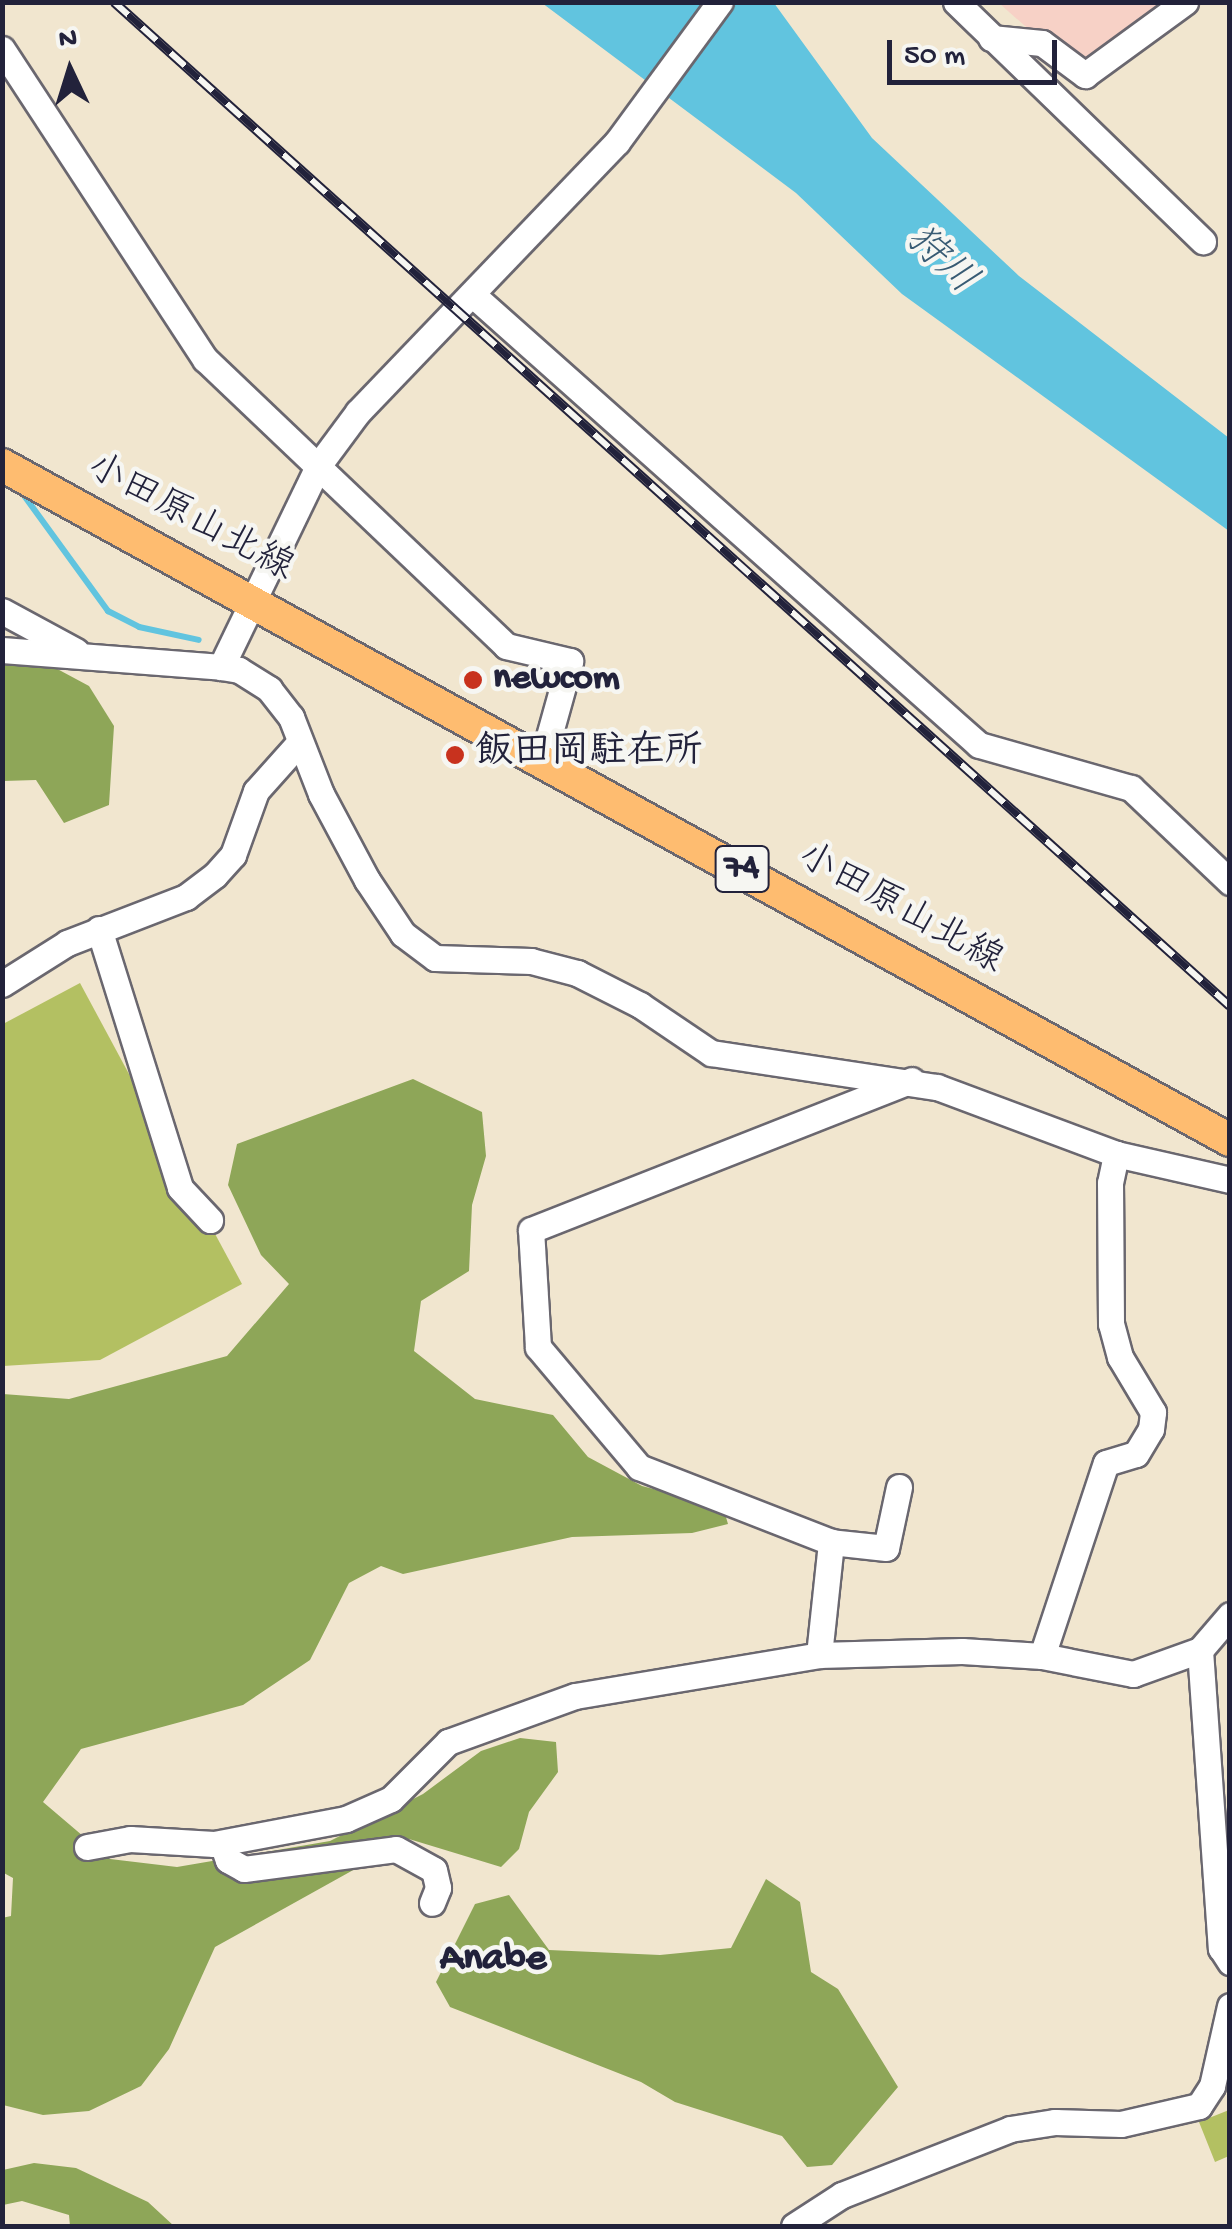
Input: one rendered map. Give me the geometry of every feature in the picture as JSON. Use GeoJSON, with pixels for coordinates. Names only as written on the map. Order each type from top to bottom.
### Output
{"type":"FeatureCollection","features":[{"type":"Feature","properties":{"kind":"main road","name":"小田原山北線"},"geometry":{"type":"LineString","coordinates":[[2,466],[542,758],[1230,1140]]}},
{"type":"Feature","properties":{"kind":"street"},"geometry":{"type":"LineString","coordinates":[[221,667],[318,466],[358,412],[617,142],[720,2]]}},
{"type":"Feature","properties":{"kind":"street"},"geometry":{"type":"LineString","coordinates":[[956,2],[1203,240]]}},
{"type":"Feature","properties":{"kind":"street"},"geometry":{"type":"LineString","coordinates":[[991,38],[1042,43],[1086,75],[1186,2]]}},
{"type":"Feature","properties":{"kind":"street"},"geometry":{"type":"LineString","coordinates":[[2,50],[204,359],[506,646],[570,661],[542,758]]}},
{"type":"Feature","properties":{"kind":"street"},"geometry":{"type":"LineString","coordinates":[[473,295],[979,745],[1131,788],[1230,882]]}},
{"type":"Feature","properties":{"kind":"street"},"geometry":{"type":"LineString","coordinates":[[2,612],[80,653]]}},
{"type":"Feature","properties":{"kind":"street"},"geometry":{"type":"LineString","coordinates":[[2,650],[80,653],[221,667],[239,670],[269,689],[291,716],[298,744],[367,880],[403,934],[436,958],[531,961],[576,973],[640,1005],[710,1053],[912,1080],[1116,1154],[1230,1180]]}},
{"type":"Feature","properties":{"kind":"street"},"geometry":{"type":"LineString","coordinates":[[2,984],[99,929],[186,897],[214,875],[233,855],[256,790],[298,744]]}},
{"type":"Feature","properties":{"kind":"street"},"geometry":{"type":"LineString","coordinates":[[99,929],[180,1188],[210,1220]]}},
{"type":"Feature","properties":{"kind":"street"},"geometry":{"type":"LineString","coordinates":[[899,1487],[886,1548],[831,1542],[639,1467],[538,1346],[531,1230],[912,1080]]}},
{"type":"Feature","properties":{"kind":"street"},"geometry":{"type":"LineString","coordinates":[[1042,1656],[1106,1464],[1136,1454],[1150,1429],[1152,1412],[1120,1357],[1111,1324],[1110,1183],[1116,1154]]}},
{"type":"Feature","properties":{"kind":"street"},"geometry":{"type":"LineString","coordinates":[[819,1656],[831,1542]]}},
{"type":"Feature","properties":{"kind":"street"},"geometry":{"type":"LineString","coordinates":[[87,1847],[130,1839],[222,1842],[346,1819],[391,1799],[448,1742],[574,1696],[819,1656],[962,1651],[1042,1656],[1133,1674],[1200,1650],[1230,1615]]}},
{"type":"Feature","properties":{"kind":"street"},"geometry":{"type":"LineString","coordinates":[[1200,1650],[1221,1948],[1230,1962]]}},
{"type":"Feature","properties":{"kind":"street"},"geometry":{"type":"LineString","coordinates":[[222,1842],[228,1860],[244,1868],[396,1849],[417,1855],[434,1870],[438,1888],[432,1903]]}},
{"type":"Feature","properties":{"kind":"street"},"geometry":{"type":"LineString","coordinates":[[794,2226],[842,2195],[1010,2129],[1055,2122],[1121,2124],[1199,2106],[1212,2086],[1230,2006]]}},
{"type":"Feature","properties":{"kind":"shaded area"},"geometry":{"type":"Polygon","coordinates":[[[999,3],[1166,3],[1071,67],[999,3]]]}},
{"type":"Feature","properties":{"kind":"green space"},"geometry":{"type":"Polygon","coordinates":[[[2,657],[48,664],[89,686],[114,726],[109,805],[64,823],[36,780],[3,781],[2,657]]]}},
{"type":"Feature","properties":{"kind":"green space"},"geometry":{"type":"Polygon","coordinates":[[[80,983],[242,1284],[100,1360],[3,1366],[3,1024],[80,983]]]}},
{"type":"Feature","properties":{"kind":"green space"},"geometry":{"type":"Polygon","coordinates":[[[413,1079],[482,1112],[486,1156],[472,1205],[469,1271],[421,1301],[414,1351],[475,1399],[553,1415],[588,1457],[642,1486],[723,1507],[728,1524],[692,1533],[572,1537],[403,1574],[381,1566],[349,1583],[310,1660],[243,1705],[81,1749],[43,1802],[110,1859],[177,1867],[330,1841],[423,1794],[481,1751],[520,1738],[556,1742],[558,1772],[529,1812],[519,1849],[501,1867],[409,1839],[215,1947],[169,2049],[141,2086],[89,2111],[43,2115],[3,2105],[2,1918],[11,1916],[13,1878],[2,1872],[3,1394],[69,1399],[227,1356],[289,1284],[261,1255],[228,1185],[237,1144],[413,1079]]]}},
{"type":"Feature","properties":{"kind":"green space"},"geometry":{"type":"Polygon","coordinates":[[[766,1879],[800,1902],[811,1972],[838,1989],[898,2087],[832,2165],[807,2167],[782,2136],[675,2102],[641,2082],[450,2007],[436,1982],[475,1904],[509,1895],[549,1950],[660,1955],[731,1948],[766,1879]]]}},
{"type":"Feature","properties":{"kind":"green space"},"geometry":{"type":"Polygon","coordinates":[[[1229,2110],[1229,2156],[1215,2162],[1199,2122],[1229,2110]]]}},
{"type":"Feature","properties":{"kind":"green space"},"geometry":{"type":"Polygon","coordinates":[[[34,2163],[76,2168],[148,2202],[174,2226],[70,2226],[69,2215],[22,2201],[3,2205],[3,2170],[34,2163]]]}},
{"type":"Feature","properties":{"kind":"water","name":"狩川"},"geometry":{"type":"Polygon","coordinates":[[[542,3],[774,3],[872,138],[1019,276],[1229,438],[1229,531],[902,294],[796,193],[542,3]]]}},
{"type":"Feature","properties":{"kind":"waterway"},"geometry":{"type":"LineString","coordinates":[[20,490],[108,611],[139,627],[199,640]]}},
{"type":"Feature","properties":{"kind":"railway"},"geometry":{"type":"LineString","coordinates":[[114,2],[1230,1006]]}},
{"type":"Feature","properties":{"kind":"place","name":"newcom"},"geometry":{"type":"Point","coordinates":[473,680]}},
{"type":"Feature","properties":{"kind":"place","name":"飯田岡駐在所"},"geometry":{"type":"Point","coordinates":[455,755]}},
{"type":"Feature","properties":{"kind":"district","name":"Anabe"},"geometry":{"type":"Point","coordinates":[493,1960]}}]}
